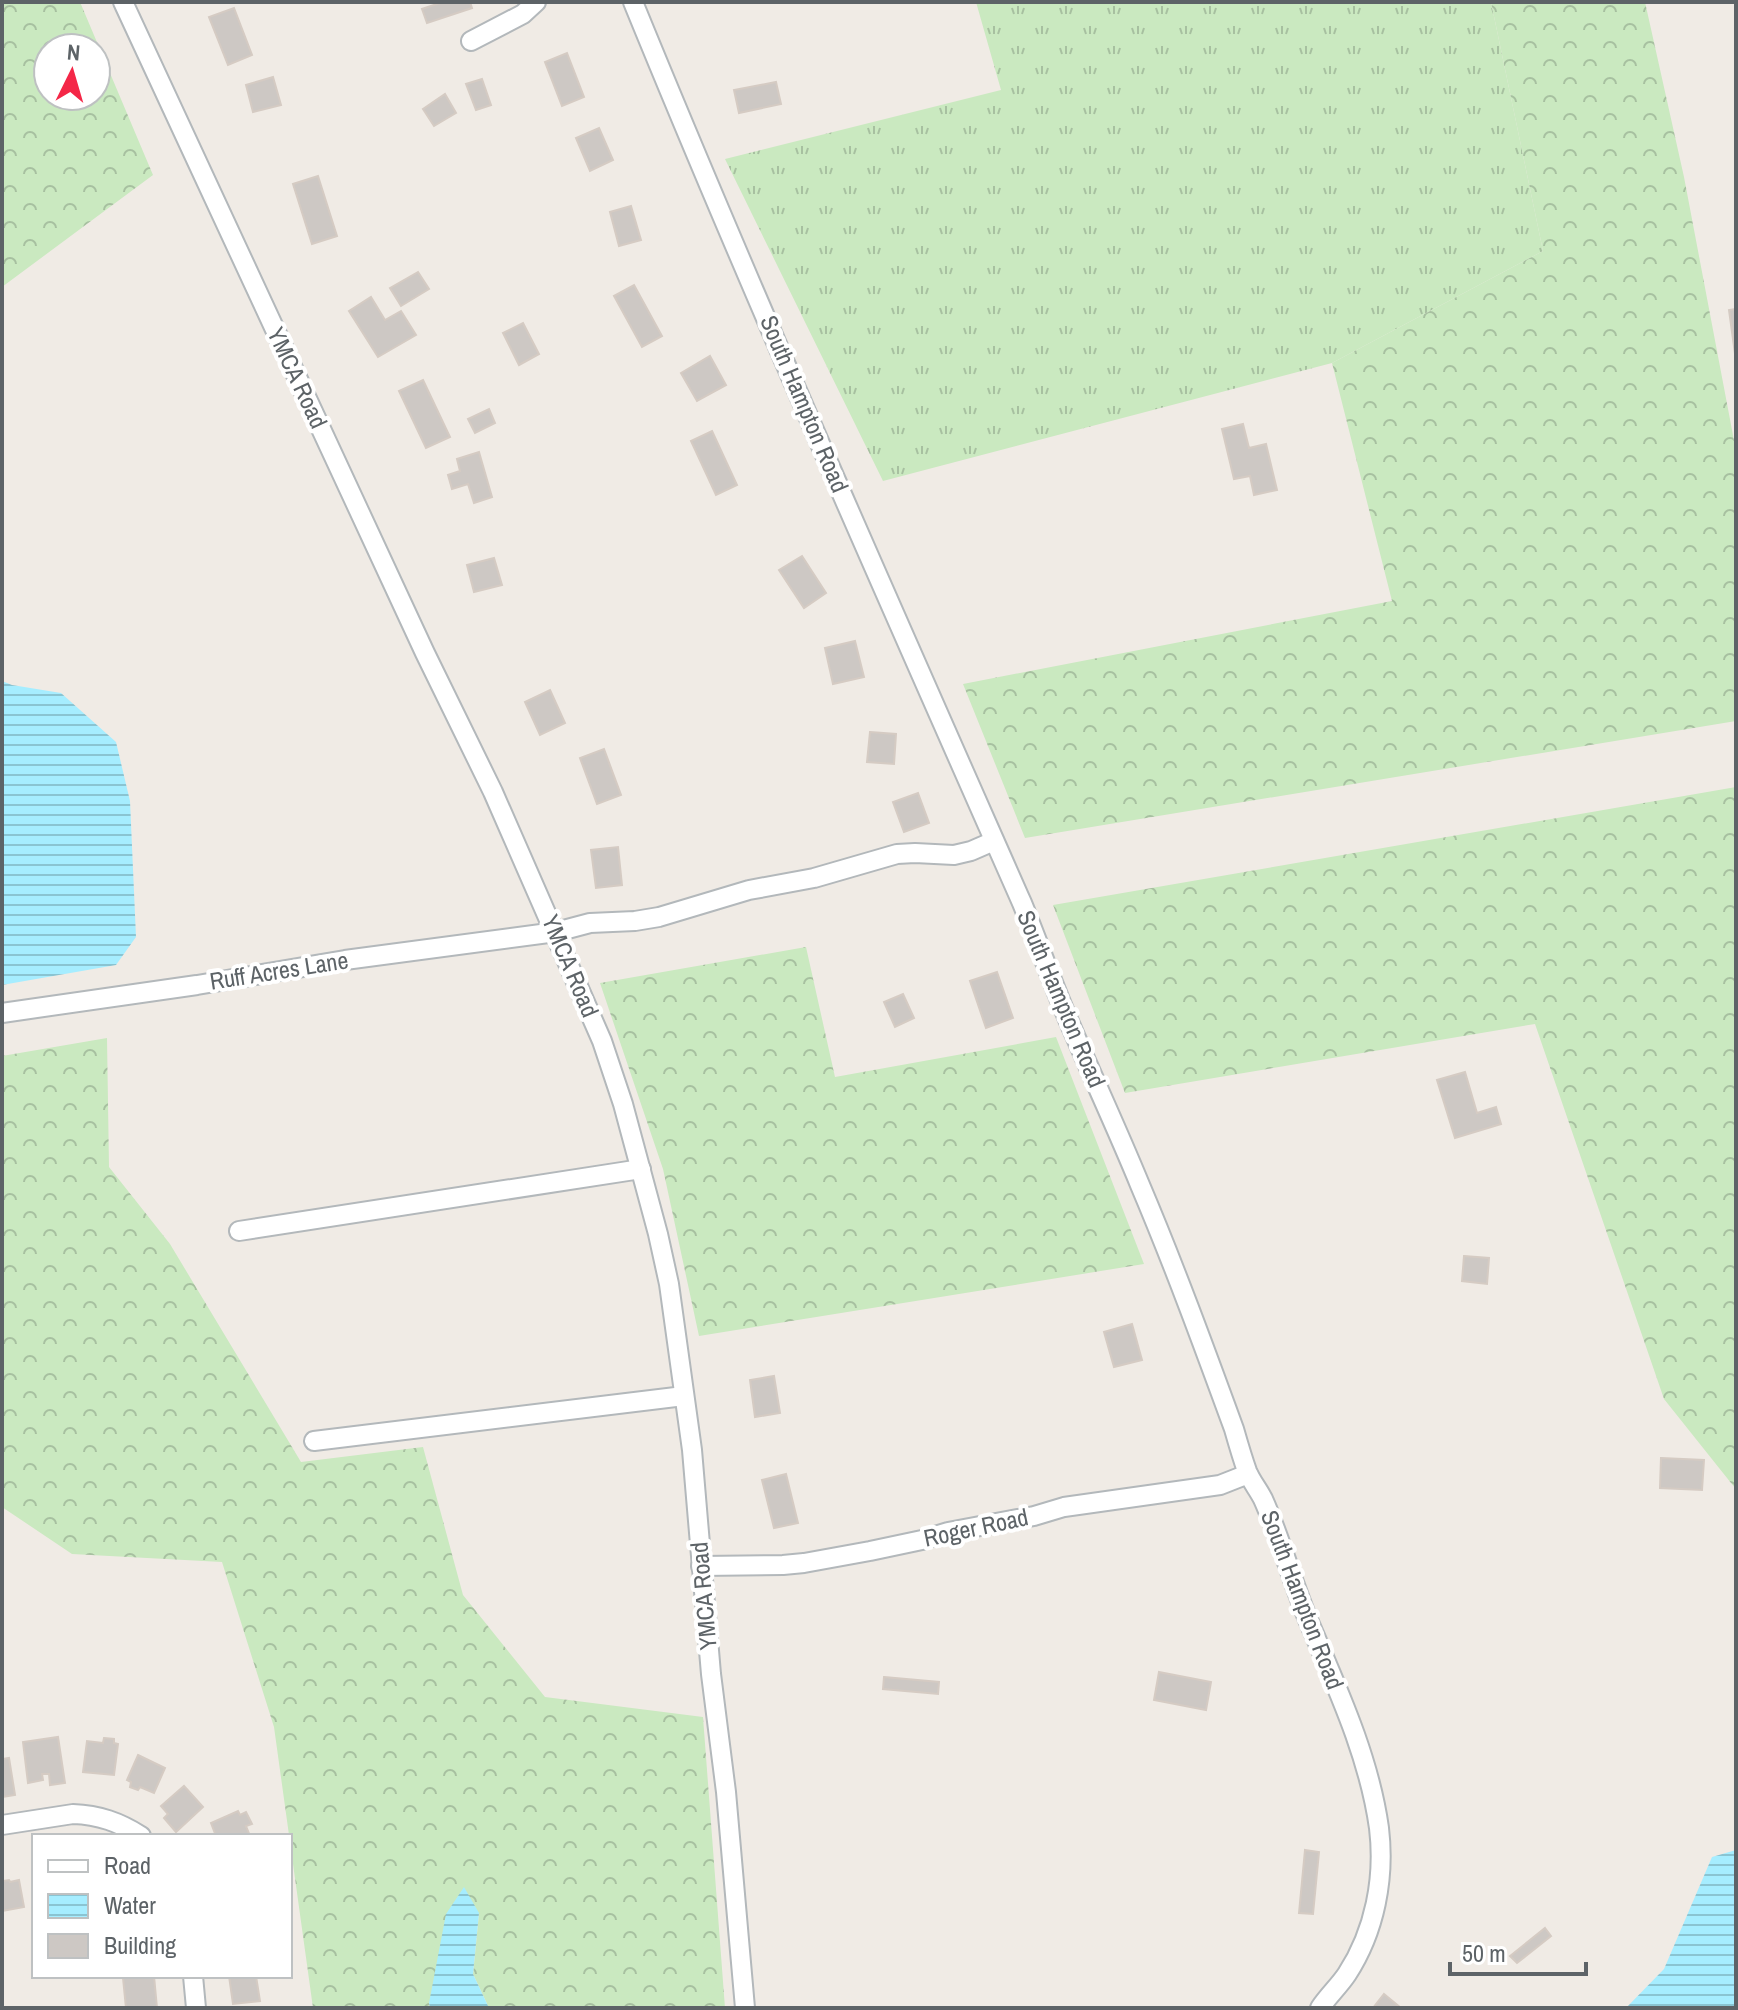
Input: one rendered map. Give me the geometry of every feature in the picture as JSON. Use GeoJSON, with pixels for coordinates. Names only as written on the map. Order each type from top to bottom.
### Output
{"type":"FeatureCollection","features":[{"type":"Feature","properties":{"kind":"street","name":"YMCA Road"},"geometry":{"type":"LineString","coordinates":[[123,2],[425,653],[487,778],[602,1041],[623,1104],[669,1284],[692,1450],[745,2008]]}},
{"type":"Feature","properties":{"kind":"street"},"geometry":{"type":"LineString","coordinates":[[471,41],[523,14],[536,2]]}},
{"type":"Feature","properties":{"kind":"street","name":"South Hampton Road"},"geometry":{"type":"LineString","coordinates":[[633,2],[704,178],[1024,909],[1153,1217],[1248,1474],[1262,1496],[1360,1750],[1379,1831],[1381,1864],[1377,1896],[1370,1929],[1345,1977],[1320,2008]]}},
{"type":"Feature","properties":{"kind":"street","name":"Ruff Acres Lane"},"geometry":{"type":"LineString","coordinates":[[2,1013],[345,960],[556,932],[590,923],[659,917],[749,890],[814,878],[897,854],[954,855],[994,841]]}},
{"type":"Feature","properties":{"kind":"street"},"geometry":{"type":"LineString","coordinates":[[239,1231],[641,1169]]}},
{"type":"Feature","properties":{"kind":"street"},"geometry":{"type":"LineString","coordinates":[[314,1441],[684,1396]]}},
{"type":"Feature","properties":{"kind":"street","name":"Roger Road"},"geometry":{"type":"LineString","coordinates":[[701,1566],[804,1563],[896,1546],[1064,1507],[1220,1485],[1248,1474]]}},
{"type":"Feature","properties":{"kind":"street"},"geometry":{"type":"LineString","coordinates":[[2,1825],[84,1814],[104,1817],[137,1834]]}},
{"type":"Feature","properties":{"kind":"street"},"geometry":{"type":"LineString","coordinates":[[193,1978],[196,2008]]}},
{"type":"Feature","properties":{"kind":"green space"},"geometry":{"type":"Polygon","coordinates":[[[2,2],[80,2],[93,32],[32,32],[32,112],[112,112],[112,78],[153,175],[2,287],[2,2]]]}},
{"type":"Feature","properties":{"kind":"green space"},"geometry":{"type":"Polygon","coordinates":[[[976,2],[1491,2],[1543,251],[1332,363],[883,481],[725,159],[1001,90],[976,2]]]}},
{"type":"Feature","properties":{"kind":"green space"},"geometry":{"type":"Polygon","coordinates":[[[1491,2],[1645,2],[1684,177],[1736,451],[1736,721],[1025,838],[963,684],[1392,601],[1332,363],[1543,251],[1491,2]]]}},
{"type":"Feature","properties":{"kind":"green space"},"geometry":{"type":"Polygon","coordinates":[[[1736,787],[1735,1488],[1664,1399],[1535,1024],[1125,1093],[1053,905],[1736,787]]]}},
{"type":"Feature","properties":{"kind":"green space"},"geometry":{"type":"Polygon","coordinates":[[[806,947],[835,1077],[1056,1037],[1144,1264],[699,1336],[663,1169],[600,983],[806,947]]]}},
{"type":"Feature","properties":{"kind":"green space"},"geometry":{"type":"Polygon","coordinates":[[[107,1038],[109,1167],[170,1244],[301,1462],[423,1447],[463,1595],[545,1697],[703,1717],[725,2008],[489,2008],[473,1974],[479,1913],[429,2003],[430,2008],[313,2008],[292,1857],[292,1834],[289,1834],[274,1727],[222,1562],[72,1554],[2,1507],[2,1056],[107,1038]]]}},
{"type":"Feature","properties":{"kind":"water"},"geometry":{"type":"Polygon","coordinates":[[[2,681],[61,693],[116,742],[130,801],[136,937],[116,965],[2,985],[2,681]]]}},
{"type":"Feature","properties":{"kind":"water"},"geometry":{"type":"Polygon","coordinates":[[[1736,1850],[1736,2008],[1626,2008],[1664,1969],[1712,1857],[1736,1850]]]}},
{"type":"Feature","properties":{"kind":"water"},"geometry":{"type":"Polygon","coordinates":[[[464,1887],[479,1913],[473,1974],[489,2008],[430,2008],[446,1914],[464,1887]]]}},
{"type":"Feature","properties":{"kind":"building"},"geometry":{"type":"Polygon","coordinates":[[[443,2],[470,2],[472,8],[427,23],[422,9],[443,2]]]}},
{"type":"Feature","properties":{"kind":"building"},"geometry":{"type":"Polygon","coordinates":[[[234,8],[252,55],[228,65],[209,17],[234,8]]]}},
{"type":"Feature","properties":{"kind":"building"},"geometry":{"type":"Polygon","coordinates":[[[567,53],[584,97],[562,106],[545,62],[567,53]]]}},
{"type":"Feature","properties":{"kind":"building"},"geometry":{"type":"Polygon","coordinates":[[[273,77],[281,105],[253,112],[246,85],[273,77]]]}},
{"type":"Feature","properties":{"kind":"building"},"geometry":{"type":"Polygon","coordinates":[[[482,79],[491,105],[476,110],[466,84],[482,79]]]}},
{"type":"Feature","properties":{"kind":"building"},"geometry":{"type":"Polygon","coordinates":[[[776,82],[781,104],[739,113],[734,90],[776,82]]]}},
{"type":"Feature","properties":{"kind":"building"},"geometry":{"type":"Polygon","coordinates":[[[445,94],[456,113],[434,126],[423,109],[445,94]]]}},
{"type":"Feature","properties":{"kind":"building"},"geometry":{"type":"Polygon","coordinates":[[[599,128],[613,160],[590,171],[576,138],[599,128]]]}},
{"type":"Feature","properties":{"kind":"building"},"geometry":{"type":"Polygon","coordinates":[[[318,176],[337,236],[312,244],[293,184],[318,176]]]}},
{"type":"Feature","properties":{"kind":"building"},"geometry":{"type":"Polygon","coordinates":[[[631,206],[641,240],[619,246],[610,212],[631,206]]]}},
{"type":"Feature","properties":{"kind":"building"},"geometry":{"type":"Polygon","coordinates":[[[418,272],[429,289],[401,306],[390,288],[418,272]]]}},
{"type":"Feature","properties":{"kind":"building"},"geometry":{"type":"Polygon","coordinates":[[[634,285],[662,336],[642,347],[614,296],[634,285]]]}},
{"type":"Feature","properties":{"kind":"building"},"geometry":{"type":"Polygon","coordinates":[[[371,297],[385,320],[401,311],[416,335],[378,357],[349,311],[371,297]]]}},
{"type":"Feature","properties":{"kind":"building"},"geometry":{"type":"Polygon","coordinates":[[[1736,309],[1736,361],[1729,310],[1736,309]]]}},
{"type":"Feature","properties":{"kind":"building"},"geometry":{"type":"Polygon","coordinates":[[[523,323],[539,354],[519,365],[503,333],[523,323]]]}},
{"type":"Feature","properties":{"kind":"building"},"geometry":{"type":"Polygon","coordinates":[[[710,356],[726,385],[697,401],[681,373],[710,356]]]}},
{"type":"Feature","properties":{"kind":"building"},"geometry":{"type":"Polygon","coordinates":[[[423,380],[450,437],[426,448],[399,391],[423,380]]]}},
{"type":"Feature","properties":{"kind":"building"},"geometry":{"type":"Polygon","coordinates":[[[489,409],[495,423],[475,433],[468,419],[489,409]]]}},
{"type":"Feature","properties":{"kind":"building"},"geometry":{"type":"Polygon","coordinates":[[[1243,424],[1249,448],[1266,444],[1277,490],[1254,495],[1250,476],[1234,479],[1222,429],[1243,424]]]}},
{"type":"Feature","properties":{"kind":"building"},"geometry":{"type":"Polygon","coordinates":[[[712,431],[737,485],[716,495],[691,441],[712,431]]]}},
{"type":"Feature","properties":{"kind":"building"},"geometry":{"type":"Polygon","coordinates":[[[479,452],[492,497],[474,503],[468,484],[452,489],[448,475],[460,471],[457,459],[479,452]]]}},
{"type":"Feature","properties":{"kind":"building"},"geometry":{"type":"Polygon","coordinates":[[[802,556],[826,593],[804,608],[779,570],[802,556]]]}},
{"type":"Feature","properties":{"kind":"building"},"geometry":{"type":"Polygon","coordinates":[[[494,558],[502,585],[474,592],[467,565],[494,558]]]}},
{"type":"Feature","properties":{"kind":"building"},"geometry":{"type":"Polygon","coordinates":[[[855,641],[864,677],[833,684],[825,648],[855,641]]]}},
{"type":"Feature","properties":{"kind":"building"},"geometry":{"type":"Polygon","coordinates":[[[550,690],[565,723],[540,735],[525,702],[550,690]]]}},
{"type":"Feature","properties":{"kind":"building"},"geometry":{"type":"Polygon","coordinates":[[[870,732],[896,734],[894,764],[867,762],[870,732]]]}},
{"type":"Feature","properties":{"kind":"building"},"geometry":{"type":"Polygon","coordinates":[[[604,749],[621,795],[597,804],[580,758],[604,749]]]}},
{"type":"Feature","properties":{"kind":"building"},"geometry":{"type":"Polygon","coordinates":[[[918,793],[929,823],[904,832],[893,802],[918,793]]]}},
{"type":"Feature","properties":{"kind":"building"},"geometry":{"type":"Polygon","coordinates":[[[618,847],[622,885],[596,888],[591,850],[618,847]]]}},
{"type":"Feature","properties":{"kind":"building"},"geometry":{"type":"Polygon","coordinates":[[[997,972],[1013,1018],[986,1028],[970,981],[997,972]]]}},
{"type":"Feature","properties":{"kind":"building"},"geometry":{"type":"Polygon","coordinates":[[[903,994],[914,1018],[895,1027],[884,1002],[903,994]]]}},
{"type":"Feature","properties":{"kind":"building"},"geometry":{"type":"Polygon","coordinates":[[[1465,1072],[1477,1113],[1496,1107],[1501,1124],[1455,1138],[1437,1080],[1465,1072]]]}},
{"type":"Feature","properties":{"kind":"building"},"geometry":{"type":"Polygon","coordinates":[[[1464,1256],[1489,1258],[1487,1284],[1462,1281],[1464,1256]]]}},
{"type":"Feature","properties":{"kind":"building"},"geometry":{"type":"Polygon","coordinates":[[[1132,1324],[1142,1360],[1114,1367],[1104,1332],[1132,1324]]]}},
{"type":"Feature","properties":{"kind":"building"},"geometry":{"type":"Polygon","coordinates":[[[774,1376],[780,1413],[755,1417],[750,1380],[774,1376]]]}},
{"type":"Feature","properties":{"kind":"building"},"geometry":{"type":"Polygon","coordinates":[[[1661,1458],[1704,1460],[1702,1490],[1660,1488],[1661,1458]]]}},
{"type":"Feature","properties":{"kind":"building"},"geometry":{"type":"Polygon","coordinates":[[[786,1474],[798,1523],[774,1528],[762,1480],[786,1474]]]}},
{"type":"Feature","properties":{"kind":"building"},"geometry":{"type":"Polygon","coordinates":[[[1159,1672],[1211,1682],[1206,1710],[1154,1700],[1159,1672]]]}},
{"type":"Feature","properties":{"kind":"building"},"geometry":{"type":"Polygon","coordinates":[[[884,1677],[939,1682],[938,1694],[883,1689],[884,1677]]]}},
{"type":"Feature","properties":{"kind":"building"},"geometry":{"type":"Polygon","coordinates":[[[58,1737],[65,1783],[50,1785],[49,1774],[42,1774],[43,1780],[28,1783],[23,1742],[58,1737]]]}},
{"type":"Feature","properties":{"kind":"building"},"geometry":{"type":"Polygon","coordinates":[[[104,1738],[114,1739],[114,1743],[118,1744],[114,1775],[83,1772],[87,1741],[103,1743],[104,1738]]]}},
{"type":"Feature","properties":{"kind":"building"},"geometry":{"type":"Polygon","coordinates":[[[138,1755],[165,1768],[154,1793],[140,1787],[138,1790],[130,1787],[131,1782],[127,1780],[138,1755]]]}},
{"type":"Feature","properties":{"kind":"building"},"geometry":{"type":"Polygon","coordinates":[[[9,1758],[15,1795],[2,1797],[2,1759],[9,1758]]]}},
{"type":"Feature","properties":{"kind":"building"},"geometry":{"type":"Polygon","coordinates":[[[184,1786],[203,1807],[176,1832],[164,1818],[168,1814],[161,1806],[184,1786]]]}},
{"type":"Feature","properties":{"kind":"building"},"geometry":{"type":"Polygon","coordinates":[[[238,1811],[240,1815],[246,1812],[252,1824],[246,1826],[249,1834],[215,1834],[211,1823],[238,1811]]]}},
{"type":"Feature","properties":{"kind":"building"},"geometry":{"type":"Polygon","coordinates":[[[1305,1850],[1319,1852],[1313,1914],[1299,1913],[1305,1850]]]}},
{"type":"Feature","properties":{"kind":"building"},"geometry":{"type":"Polygon","coordinates":[[[19,1880],[24,1907],[2,1911],[2,1881],[19,1880]]]}},
{"type":"Feature","properties":{"kind":"building"},"geometry":{"type":"Polygon","coordinates":[[[1545,1928],[1551,1936],[1517,1963],[1510,1956],[1545,1928]]]}},
{"type":"Feature","properties":{"kind":"building"},"geometry":{"type":"Polygon","coordinates":[[[123,1978],[154,1978],[157,2008],[126,2008],[123,1978]]]}},
{"type":"Feature","properties":{"kind":"building"},"geometry":{"type":"Polygon","coordinates":[[[229,1978],[256,1978],[260,2001],[233,2004],[229,1978]]]}},
{"type":"Feature","properties":{"kind":"building"},"geometry":{"type":"Polygon","coordinates":[[[1384,1994],[1401,2008],[1373,2008],[1384,1994]]]}}]}
